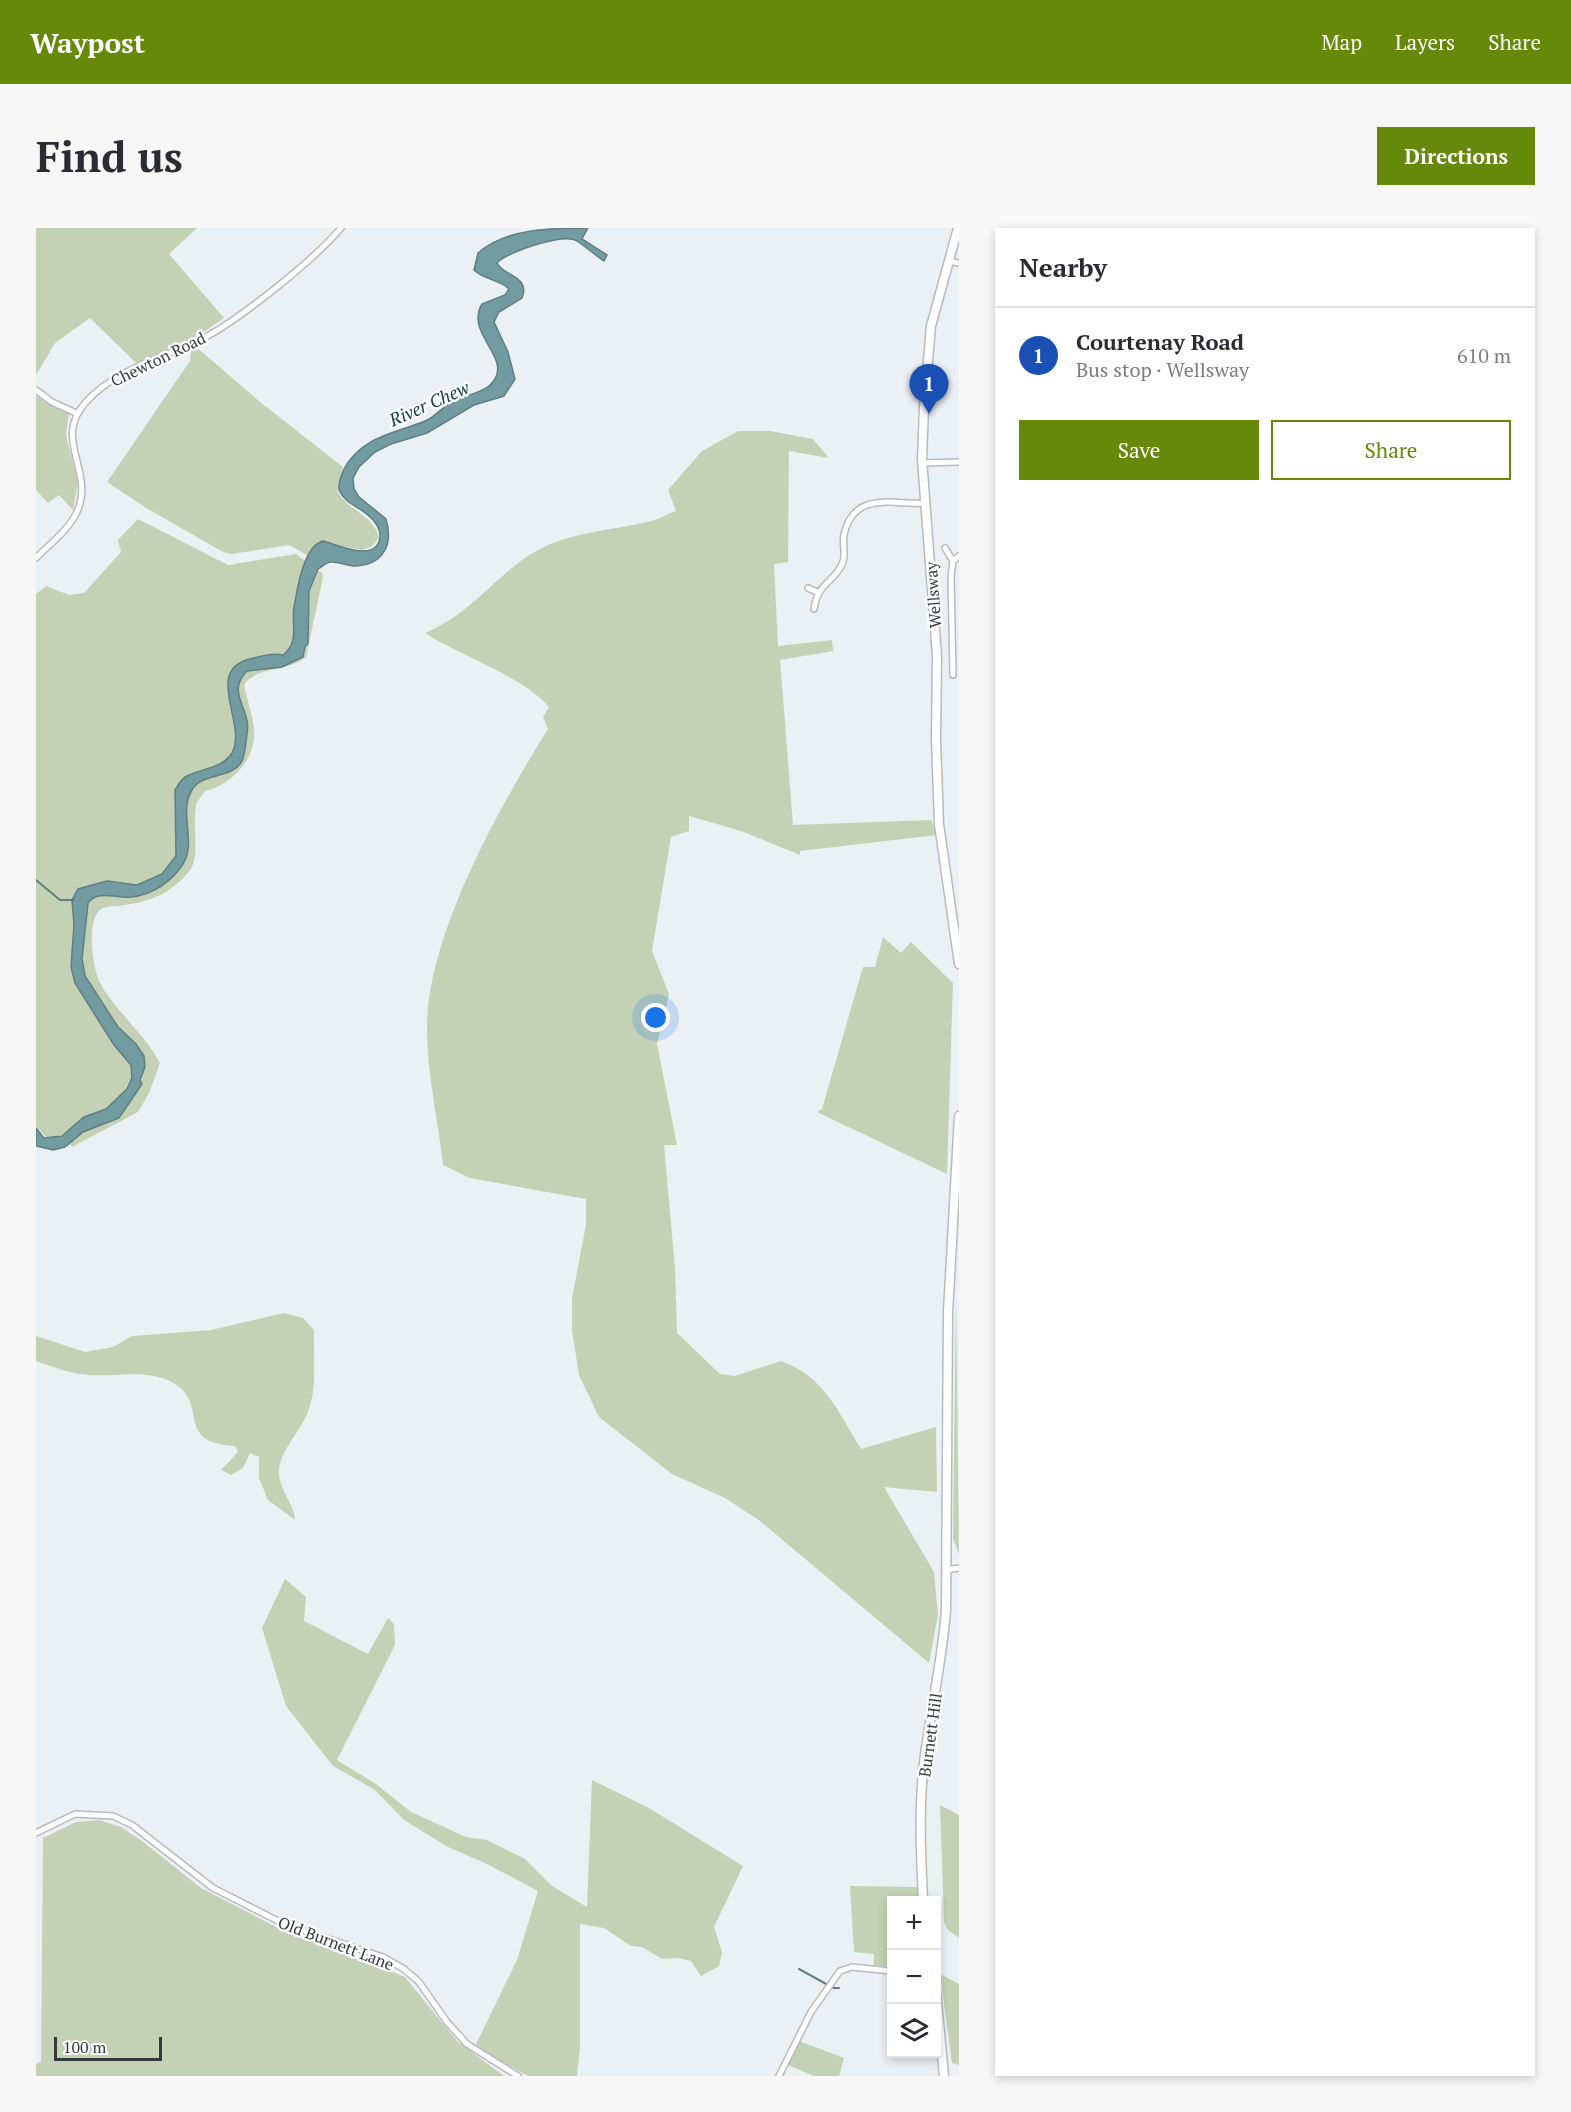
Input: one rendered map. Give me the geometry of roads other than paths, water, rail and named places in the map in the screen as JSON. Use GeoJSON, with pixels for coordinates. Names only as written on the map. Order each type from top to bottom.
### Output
{"type":"FeatureCollection","features":[{"type":"Feature","properties":{"kind":"main road","name":"Wellsway"},"geometry":{"type":"LineString","coordinates":[[958,228],[931,326],[924,407],[923,463],[937,656],[936,749],[939,824],[959,964]]}},
{"type":"Feature","properties":{"kind":"main road"},"geometry":{"type":"LineString","coordinates":[[946,1570],[948,1312],[959,1116]]}},
{"type":"Feature","properties":{"kind":"main road","name":"Burnett Hill"},"geometry":{"type":"LineString","coordinates":[[923,1896],[923,1779],[943,1646],[946,1570]]}},
{"type":"Feature","properties":{"kind":"main road"},"geometry":{"type":"LineString","coordinates":[[937,2004],[944,2076]]}},
{"type":"Feature","properties":{"kind":"street","name":"Chewton Road"},"geometry":{"type":"LineString","coordinates":[[76,413],[106,384],[204,338],[243,311],[312,256],[341,228]]}},
{"type":"Feature","properties":{"kind":"street"},"geometry":{"type":"LineString","coordinates":[[948,261],[959,263]]}},
{"type":"Feature","properties":{"kind":"street"},"geometry":{"type":"LineString","coordinates":[[36,390],[52,402],[76,413],[71,432],[72,444],[82,476],[82,495],[70,524],[36,558]]}},
{"type":"Feature","properties":{"kind":"street"},"geometry":{"type":"LineString","coordinates":[[923,463],[959,462]]}},
{"type":"Feature","properties":{"kind":"street"},"geometry":{"type":"LineString","coordinates":[[814,609],[818,592],[839,570],[843,561],[847,527],[861,508],[880,501],[926,503]]}},
{"type":"Feature","properties":{"kind":"street"},"geometry":{"type":"LineString","coordinates":[[945,548],[953,561],[951,576],[953,675]]}},
{"type":"Feature","properties":{"kind":"street"},"geometry":{"type":"LineString","coordinates":[[953,561],[959,556]]}},
{"type":"Feature","properties":{"kind":"street"},"geometry":{"type":"LineString","coordinates":[[808,588],[818,592]]}},
{"type":"Feature","properties":{"kind":"street"},"geometry":{"type":"LineString","coordinates":[[946,1570],[959,1568]]}},
{"type":"Feature","properties":{"kind":"street","name":"Old Burnett Lane"},"geometry":{"type":"LineString","coordinates":[[36,1833],[75,1814],[114,1816],[132,1825],[213,1888],[284,1924],[383,1957],[404,1969],[419,1982],[447,2022],[467,2044],[518,2076]]}},
{"type":"Feature","properties":{"kind":"street"},"geometry":{"type":"LineString","coordinates":[[779,2076],[811,2013],[840,1971],[852,1967],[887,1971]]}},
{"type":"Feature","properties":{"kind":"water","name":"River Chew"},"geometry":{"type":"Polygon","coordinates":[[[588,228],[582,239],[607,255],[604,261],[577,241],[561,239],[536,244],[512,253],[497,263],[520,281],[524,291],[522,298],[499,312],[494,322],[508,352],[515,379],[504,396],[474,405],[427,433],[391,444],[375,452],[359,467],[353,478],[354,489],[359,497],[386,519],[387,546],[378,558],[363,565],[353,566],[330,562],[318,569],[309,591],[308,644],[305,646],[303,657],[282,667],[247,671],[241,679],[238,687],[239,694],[248,725],[243,758],[231,771],[202,781],[192,790],[187,808],[187,855],[179,870],[161,886],[139,896],[102,895],[88,903],[82,959],[85,976],[118,1027],[136,1044],[144,1056],[145,1067],[140,1080],[142,1084],[119,1118],[83,1132],[65,1147],[53,1150],[36,1146],[36,1128],[44,1138],[62,1136],[84,1117],[106,1109],[127,1089],[132,1078],[131,1065],[114,1045],[75,983],[71,967],[74,925],[72,900],[78,889],[107,881],[137,885],[162,874],[176,856],[175,790],[185,777],[223,762],[232,753],[235,728],[229,700],[230,674],[236,665],[250,659],[283,655],[288,650],[293,639],[293,613],[299,580],[310,551],[323,541],[364,551],[377,545],[380,534],[376,523],[345,499],[339,490],[344,469],[351,458],[369,443],[429,419],[451,402],[492,383],[497,374],[497,364],[483,336],[478,315],[482,304],[505,295],[509,289],[474,270],[478,253],[489,245],[516,234],[545,229],[588,228]]]}},
{"type":"Feature","properties":{"kind":"waterway"},"geometry":{"type":"LineString","coordinates":[[36,880],[60,900],[74,900]]}},
{"type":"Feature","properties":{"kind":"waterway"},"geometry":{"type":"LineString","coordinates":[[799,1969],[828,1985]]}},
{"type":"Feature","properties":{"kind":"waterway"},"geometry":{"type":"LineString","coordinates":[[833,1988],[839,1988]]}},
{"type":"Feature","properties":{"kind":"place","name":"Courtenay Road"},"geometry":{"type":"Point","coordinates":[929,414]}}]}
